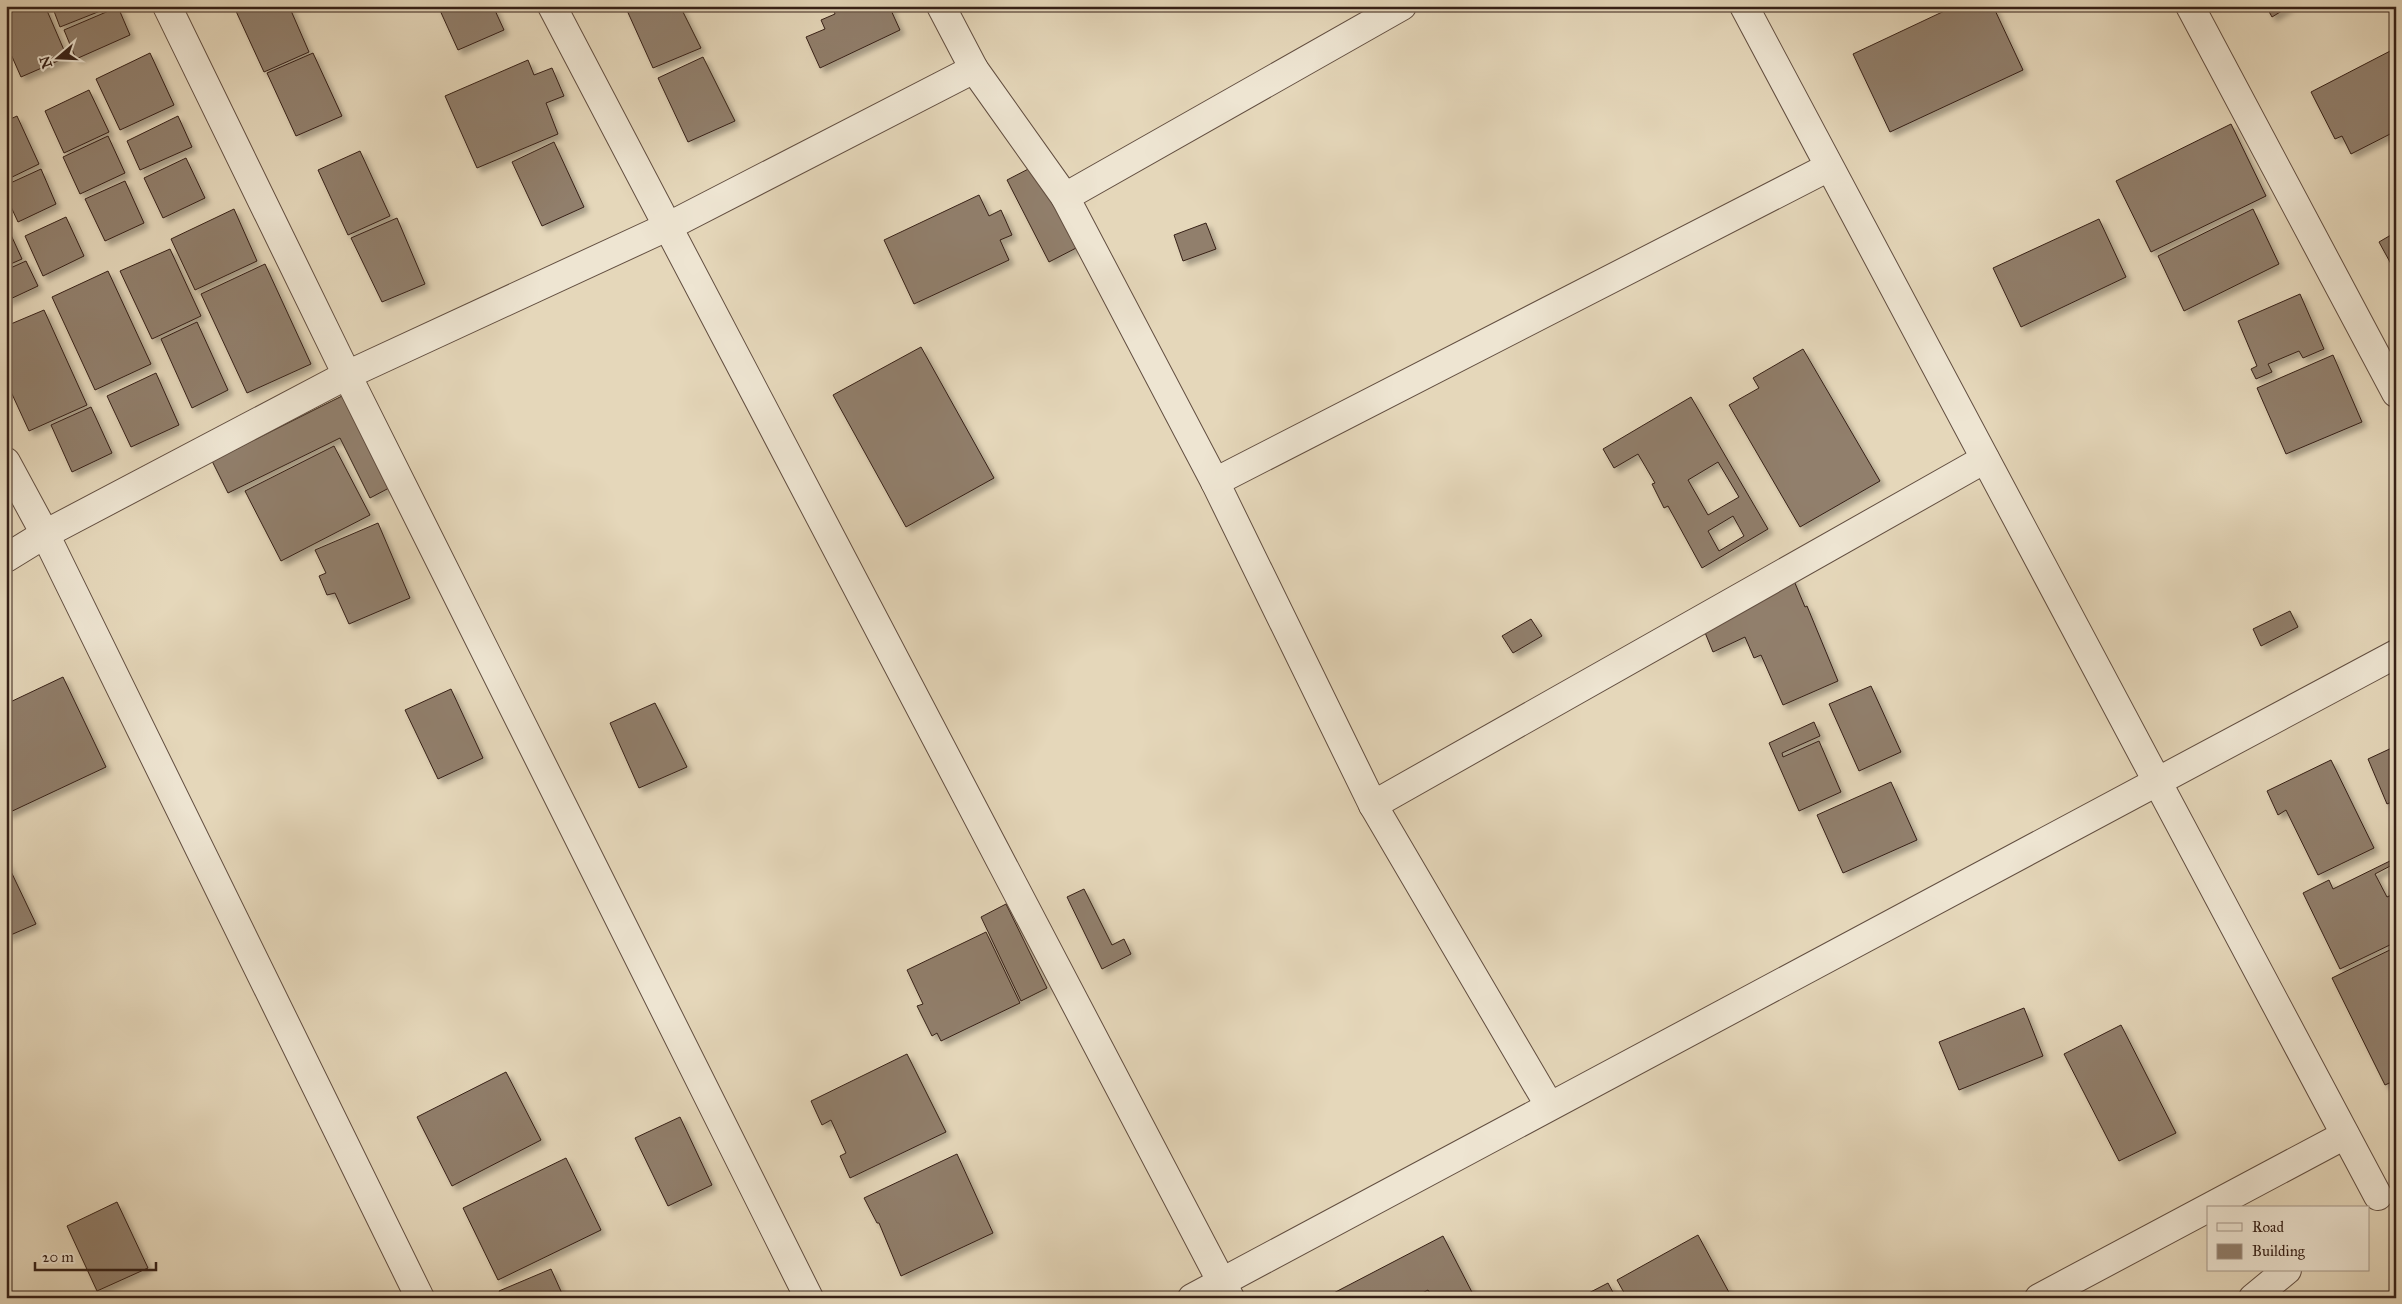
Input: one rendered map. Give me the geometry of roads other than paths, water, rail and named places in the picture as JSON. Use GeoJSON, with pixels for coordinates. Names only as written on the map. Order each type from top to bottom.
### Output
{"type":"FeatureCollection","features":[{"type":"Feature","properties":{"kind":"street"},"geometry":{"type":"LineString","coordinates":[[167,6],[347,375],[809,1298]]}},
{"type":"Feature","properties":{"kind":"street"},"geometry":{"type":"LineString","coordinates":[[552,6],[1225,1290]]}},
{"type":"Feature","properties":{"kind":"street"},"geometry":{"type":"LineString","coordinates":[[941,6],[974,69],[1065,197],[1215,482],[1373,805],[1549,1105]]}},
{"type":"Feature","properties":{"kind":"street"},"geometry":{"type":"LineString","coordinates":[[1065,197],[1402,6]]}},
{"type":"Feature","properties":{"kind":"street"},"geometry":{"type":"LineString","coordinates":[[1744,6],[2345,1135],[2379,1195]]}},
{"type":"Feature","properties":{"kind":"street"},"geometry":{"type":"LineString","coordinates":[[2190,6],[2396,393]]}},
{"type":"Feature","properties":{"kind":"street"},"geometry":{"type":"LineString","coordinates":[[6,558],[46,534],[347,375],[669,226],[974,69]]}},
{"type":"Feature","properties":{"kind":"street"},"geometry":{"type":"LineString","coordinates":[[1215,482],[1829,167]]}},
{"type":"Feature","properties":{"kind":"street"},"geometry":{"type":"LineString","coordinates":[[1373,805],[1985,459]]}},
{"type":"Feature","properties":{"kind":"street"},"geometry":{"type":"LineString","coordinates":[[6,462],[46,534],[420,1298]]}},
{"type":"Feature","properties":{"kind":"street"},"geometry":{"type":"LineString","coordinates":[[1192,1298],[1225,1290],[1549,1105],[2396,654]]}},
{"type":"Feature","properties":{"kind":"street"},"geometry":{"type":"LineString","coordinates":[[2212,1206],[2345,1135]]}},
{"type":"Feature","properties":{"kind":"street"},"geometry":{"type":"LineString","coordinates":[[2039,1298],[2207,1209]]}},
{"type":"Feature","properties":{"kind":"street"},"geometry":{"type":"LineString","coordinates":[[2254,1298],[2285,1272]]}}]}
